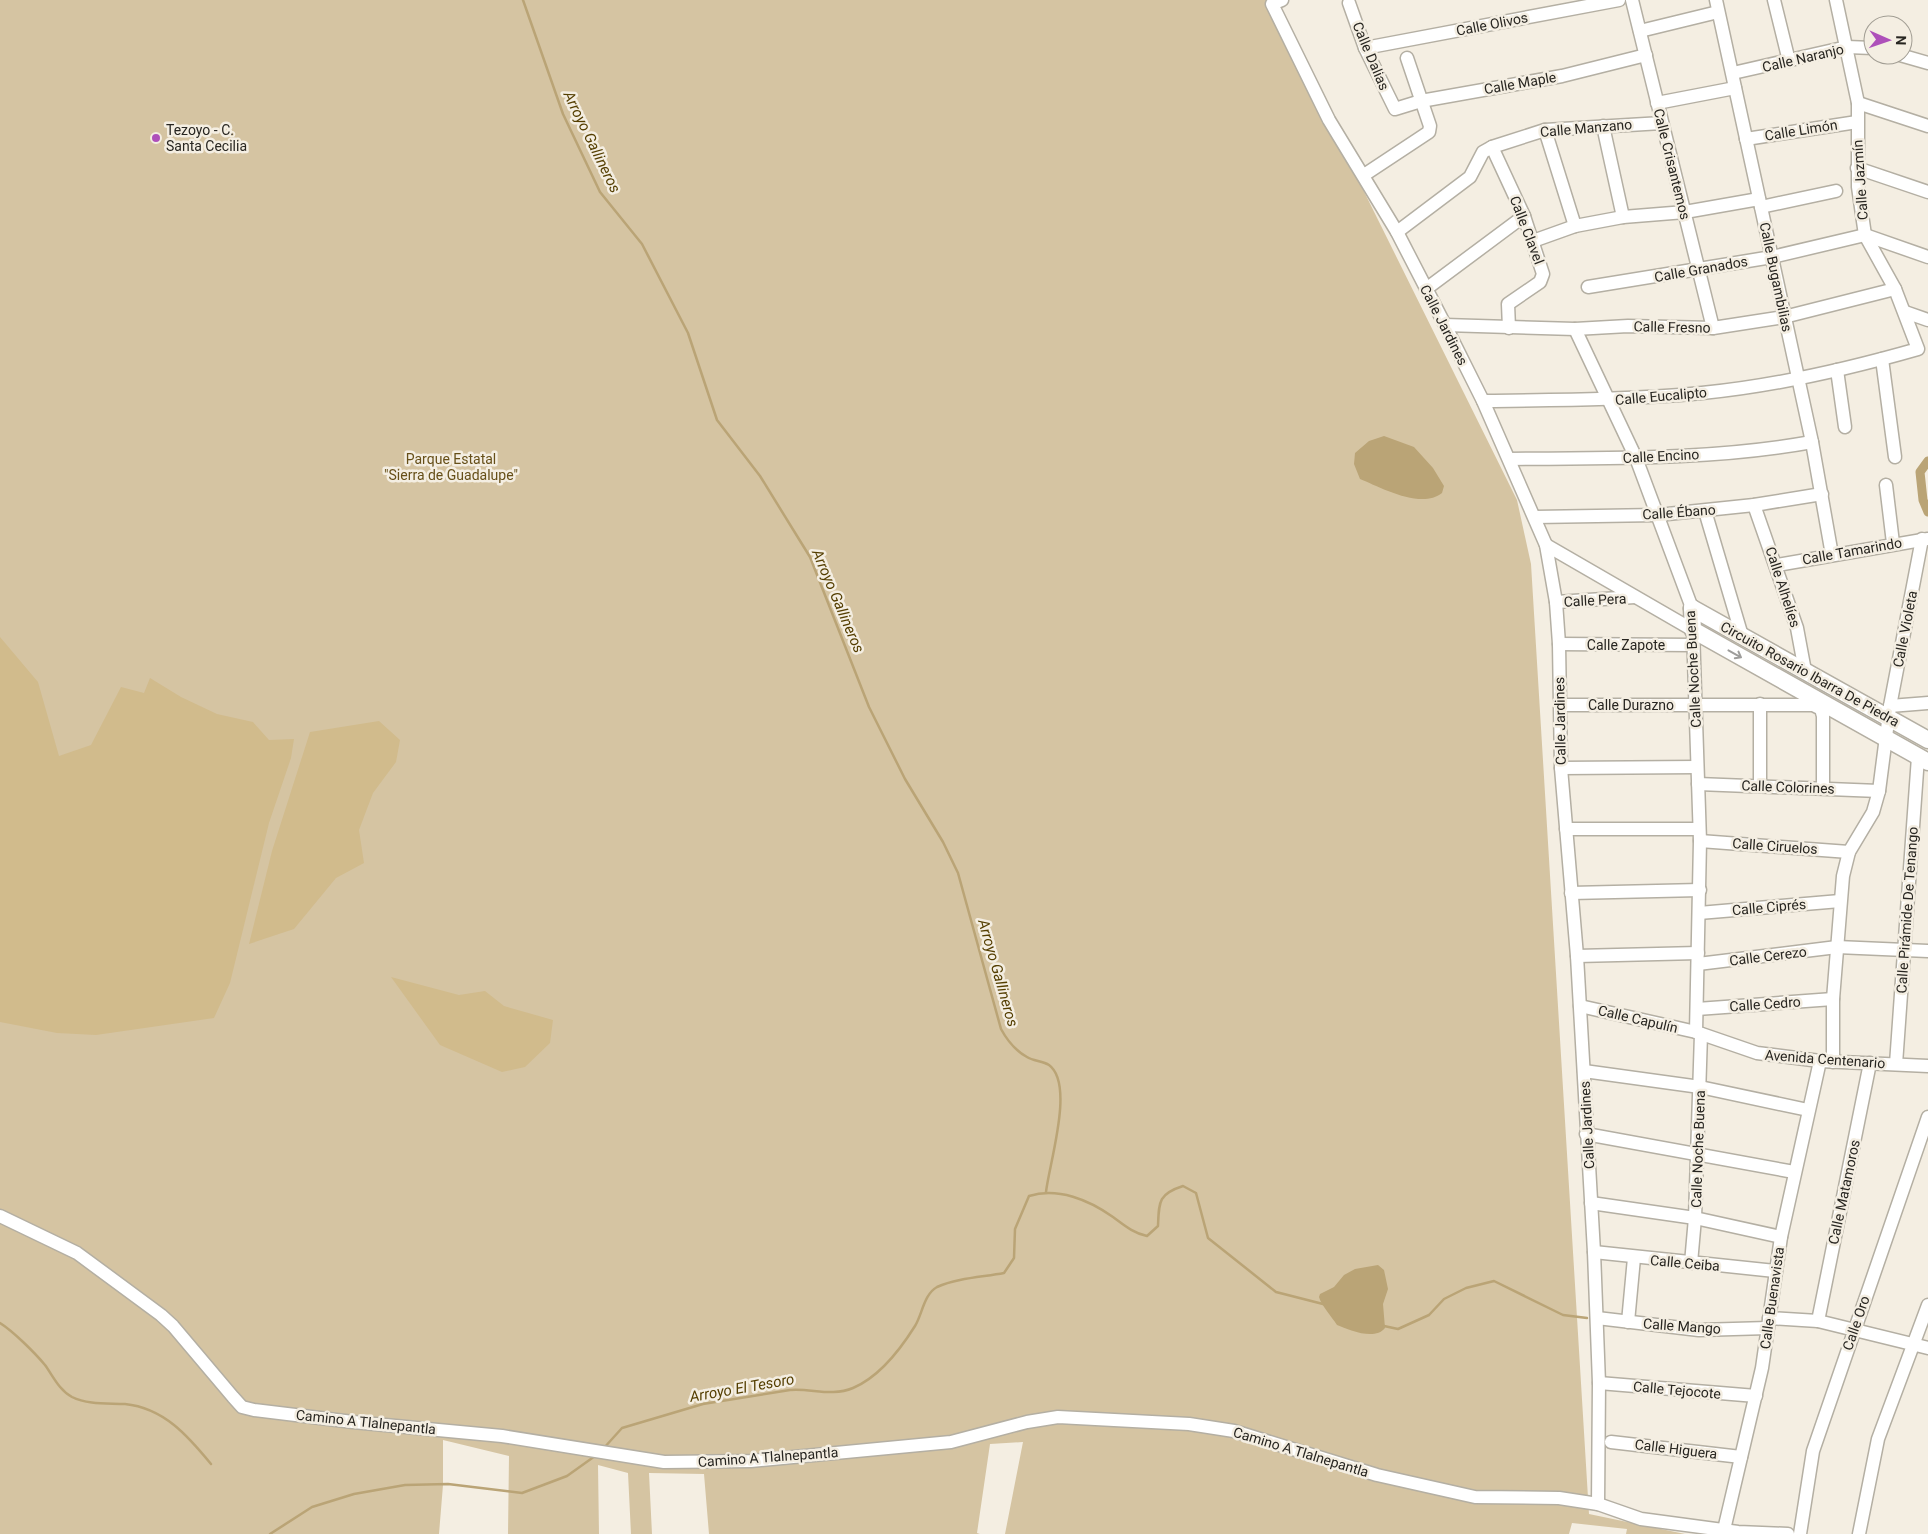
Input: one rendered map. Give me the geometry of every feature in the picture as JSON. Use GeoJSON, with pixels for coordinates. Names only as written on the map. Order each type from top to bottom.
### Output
{"type":"FeatureCollection","features":[{"type":"Feature","properties":{"kind":"main road","name":"Circuito Rosario Ibarra De Piedra"},"geometry":{"type":"LineString","coordinates":[[1692,608],[1805,671],[1890,712],[1928,740]]}},
{"type":"Feature","properties":{"kind":"main road","name":"Calle Noche Buena"},"geometry":{"type":"LineString","coordinates":[[1692,608],[1693,638]]}},
{"type":"Feature","properties":{"kind":"main road"},"geometry":{"type":"LineString","coordinates":[[1693,638],[1923,759]]}},
{"type":"Feature","properties":{"kind":"street","name":"Calle Olivos"},"geometry":{"type":"LineString","coordinates":[[1365,48],[1619,0]]}},
{"type":"Feature","properties":{"kind":"street","name":"Calle Crisantemos"},"geometry":{"type":"LineString","coordinates":[[1632,0],[1713,328]]}},
{"type":"Feature","properties":{"kind":"street"},"geometry":{"type":"LineString","coordinates":[[1774,0],[1790,61]]}},
{"type":"Feature","properties":{"kind":"street","name":"Calle Jazmín"},"geometry":{"type":"LineString","coordinates":[[1836,0],[1858,103],[1857,168],[1865,235],[1895,289],[1918,349]]}},
{"type":"Feature","properties":{"kind":"street","name":"Calle Jardines"},"geometry":{"type":"LineString","coordinates":[[1277,2],[1329,120],[1397,232],[1483,401],[1546,545],[1556,602],[1559,644],[1561,768],[1577,956],[1594,1252],[1599,1383],[1598,1504]]}},
{"type":"Feature","properties":{"kind":"street","name":"Calle Dalias"},"geometry":{"type":"LineString","coordinates":[[1349,3],[1365,48],[1395,109]]}},
{"type":"Feature","properties":{"kind":"street"},"geometry":{"type":"LineString","coordinates":[[1640,31],[1717,6]]}},
{"type":"Feature","properties":{"kind":"street","name":"Calle Bugambilias"},"geometry":{"type":"LineString","coordinates":[[1717,6],[1812,442],[1832,555]]}},
{"type":"Feature","properties":{"kind":"street","name":"Calle Naranjo"},"geometry":{"type":"LineString","coordinates":[[1732,73],[1847,47],[1863,48]]}},
{"type":"Feature","properties":{"kind":"street","name":"Calle Maple"},"geometry":{"type":"LineString","coordinates":[[1395,109],[1421,101],[1562,76],[1646,55]]}},
{"type":"Feature","properties":{"kind":"street"},"geometry":{"type":"LineString","coordinates":[[1364,175],[1429,132],[1430,126],[1407,58]]}},
{"type":"Feature","properties":{"kind":"street"},"geometry":{"type":"LineString","coordinates":[[1913,59],[1928,63]]}},
{"type":"Feature","properties":{"kind":"street"},"geometry":{"type":"LineString","coordinates":[[1657,103],[1736,88]]}},
{"type":"Feature","properties":{"kind":"street"},"geometry":{"type":"LineString","coordinates":[[1858,103],[1928,126]]}},
{"type":"Feature","properties":{"kind":"street","name":"Calle Limón"},"geometry":{"type":"LineString","coordinates":[[1746,139],[1857,122]]}},
{"type":"Feature","properties":{"kind":"street","name":"Calle Manzano"},"geometry":{"type":"LineString","coordinates":[[1492,147],[1544,130],[1662,123]]}},
{"type":"Feature","properties":{"kind":"street"},"geometry":{"type":"LineString","coordinates":[[1603,126],[1623,217]]}},
{"type":"Feature","properties":{"kind":"street"},"geometry":{"type":"LineString","coordinates":[[1544,130],[1575,226]]}},
{"type":"Feature","properties":{"kind":"street"},"geometry":{"type":"LineString","coordinates":[[1397,232],[1470,177],[1484,152],[1492,147]]}},
{"type":"Feature","properties":{"kind":"street","name":"Calle Clavel"},"geometry":{"type":"LineString","coordinates":[[1492,147],[1524,216],[1543,274],[1542,279],[1508,304],[1509,328]]}},
{"type":"Feature","properties":{"kind":"street"},"geometry":{"type":"LineString","coordinates":[[1857,168],[1928,192]]}},
{"type":"Feature","properties":{"kind":"street"},"geometry":{"type":"LineString","coordinates":[[1533,242],[1575,226],[1623,217],[1760,203],[1836,191]]}},
{"type":"Feature","properties":{"kind":"street"},"geometry":{"type":"LineString","coordinates":[[1426,289],[1524,216]]}},
{"type":"Feature","properties":{"kind":"street"},"geometry":{"type":"LineString","coordinates":[[1865,235],[1928,257]]}},
{"type":"Feature","properties":{"kind":"street","name":"Calle Granados"},"geometry":{"type":"LineString","coordinates":[[1588,288],[1772,257],[1865,235]]}},
{"type":"Feature","properties":{"kind":"street","name":"Calle Fresno"},"geometry":{"type":"LineString","coordinates":[[1445,325],[1575,329],[1628,326],[1713,328],[1784,317],[1895,289]]}},
{"type":"Feature","properties":{"kind":"street"},"geometry":{"type":"LineString","coordinates":[[1905,312],[1928,320]]}},
{"type":"Feature","properties":{"kind":"street","name":"Calle Noche Buena"},"geometry":{"type":"LineString","coordinates":[[1575,329],[1636,458],[1692,608]]}},
{"type":"Feature","properties":{"kind":"street","name":"Calle Eucalipto"},"geometry":{"type":"LineString","coordinates":[[1483,401],[1610,400],[1704,393],[1837,370],[1918,349]]}},
{"type":"Feature","properties":{"kind":"street"},"geometry":{"type":"LineString","coordinates":[[1882,359],[1895,457]]}},
{"type":"Feature","properties":{"kind":"street"},"geometry":{"type":"LineString","coordinates":[[1837,370],[1845,427]]}},
{"type":"Feature","properties":{"kind":"street","name":"Calle Encino"},"geometry":{"type":"LineString","coordinates":[[1508,459],[1636,458],[1758,451],[1812,442]]}},
{"type":"Feature","properties":{"kind":"street"},"geometry":{"type":"LineString","coordinates":[[1886,485],[1894,544]]}},
{"type":"Feature","properties":{"kind":"street","name":"Calle Ébano"},"geometry":{"type":"LineString","coordinates":[[1535,517],[1658,515],[1754,506],[1822,494]]}},
{"type":"Feature","properties":{"kind":"street","name":"Calle Alhelíes"},"geometry":{"type":"LineString","coordinates":[[1754,506],[1777,565],[1797,628],[1805,671]]}},
{"type":"Feature","properties":{"kind":"street"},"geometry":{"type":"LineString","coordinates":[[1704,511],[1742,636]]}},
{"type":"Feature","properties":{"kind":"street","name":"Calle Tamarindo"},"geometry":{"type":"LineString","coordinates":[[1777,565],[1925,539]]}},
{"type":"Feature","properties":{"kind":"street","name":"Calle Violeta"},"geometry":{"type":"LineString","coordinates":[[1890,712],[1925,539]]}},
{"type":"Feature","properties":{"kind":"street"},"geometry":{"type":"LineString","coordinates":[[1546,545],[1635,597],[1693,638]]}},
{"type":"Feature","properties":{"kind":"street","name":"Calle Pera"},"geometry":{"type":"LineString","coordinates":[[1556,602],[1635,597]]}},
{"type":"Feature","properties":{"kind":"street","name":"Calle Noche Buena"},"geometry":{"type":"LineString","coordinates":[[1691,1263],[1695,1218],[1700,1087],[1697,1009],[1700,890],[1693,638]]}},
{"type":"Feature","properties":{"kind":"street","name":"Calle Zapote"},"geometry":{"type":"LineString","coordinates":[[1559,644],[1693,638]]}},
{"type":"Feature","properties":{"kind":"street"},"geometry":{"type":"LineString","coordinates":[[1833,1062],[1833,999],[1840,901],[1849,852],[1873,812],[1879,791],[1890,712],[1928,703]]}},
{"type":"Feature","properties":{"kind":"street"},"geometry":{"type":"LineString","coordinates":[[1760,704],[1760,785]]}},
{"type":"Feature","properties":{"kind":"street","name":"Calle Durazno"},"geometry":{"type":"LineString","coordinates":[[1560,705],[1813,705],[1821,710],[1823,716],[1823,788]]}},
{"type":"Feature","properties":{"kind":"street","name":"Calle Pirámide De Tenango"},"geometry":{"type":"LineString","coordinates":[[1896,1064],[1904,950],[1923,759]]}},
{"type":"Feature","properties":{"kind":"street"},"geometry":{"type":"LineString","coordinates":[[1561,768],[1697,767]]}},
{"type":"Feature","properties":{"kind":"street","name":"Calle Colorines"},"geometry":{"type":"LineString","coordinates":[[1698,784],[1879,791]]}},
{"type":"Feature","properties":{"kind":"street","name":"Calle Ciruelos"},"geometry":{"type":"LineString","coordinates":[[1566,829],[1699,835],[1849,852]]}},
{"type":"Feature","properties":{"kind":"street"},"geometry":{"type":"LineString","coordinates":[[1571,892],[1700,890]]}},
{"type":"Feature","properties":{"kind":"street","name":"Calle Ciprés"},"geometry":{"type":"LineString","coordinates":[[1699,912],[1840,901]]}},
{"type":"Feature","properties":{"kind":"street","name":"Calle Cerezo"},"geometry":{"type":"LineString","coordinates":[[1577,956],[1698,958],[1838,947],[1928,950]]}},
{"type":"Feature","properties":{"kind":"street","name":"Calle Cedro"},"geometry":{"type":"LineString","coordinates":[[1697,1009],[1833,999]]}},
{"type":"Feature","properties":{"kind":"street","name":"Calle Capulín"},"geometry":{"type":"LineString","coordinates":[[1580,1006],[1699,1033]]}},
{"type":"Feature","properties":{"kind":"street","name":"Avenida Centenario"},"geometry":{"type":"LineString","coordinates":[[1699,1033],[1757,1053],[1833,1062],[1928,1066]]}},
{"type":"Feature","properties":{"kind":"street","name":"Calle Buenavista"},"geometry":{"type":"LineString","coordinates":[[1723,1532],[1756,1396],[1781,1237],[1820,1061]]}},
{"type":"Feature","properties":{"kind":"street","name":"Calle Matamoros"},"geometry":{"type":"LineString","coordinates":[[1818,1321],[1870,1063]]}},
{"type":"Feature","properties":{"kind":"street"},"geometry":{"type":"LineString","coordinates":[[1584,1071],[1700,1087],[1808,1110]]}},
{"type":"Feature","properties":{"kind":"street","name":"Calle Oro"},"geometry":{"type":"LineString","coordinates":[[1800,1534],[1812,1451],[1928,1117]]}},
{"type":"Feature","properties":{"kind":"street"},"geometry":{"type":"LineString","coordinates":[[1586,1134],[1794,1172]]}},
{"type":"Feature","properties":{"kind":"street"},"geometry":{"type":"LineString","coordinates":[[1591,1203],[1695,1218],[1781,1237]]}},
{"type":"Feature","properties":{"kind":"street","name":"Camino A Tlalnepantla"},"geometry":{"type":"LineString","coordinates":[[0,1216],[77,1253],[161,1315],[173,1326],[242,1407],[254,1410],[354,1422],[502,1436],[664,1462],[751,1461],[951,1442],[1027,1422],[1058,1417],[1188,1424],[1234,1431],[1377,1475],[1474,1496],[1559,1498],[1598,1504],[1641,1518],[1723,1532],[1788,1534]]}},
{"type":"Feature","properties":{"kind":"street","name":"Calle Ceiba"},"geometry":{"type":"LineString","coordinates":[[1594,1252],[1634,1258],[1776,1271]]}},
{"type":"Feature","properties":{"kind":"street"},"geometry":{"type":"LineString","coordinates":[[1628,1322],[1634,1258]]}},
{"type":"Feature","properties":{"kind":"street"},"geometry":{"type":"LineString","coordinates":[[1859,1534],[1878,1439],[1928,1305]]}},
{"type":"Feature","properties":{"kind":"street","name":"Calle Mango"},"geometry":{"type":"LineString","coordinates":[[1597,1318],[1699,1330],[1768,1323],[1818,1321],[1928,1348]]}},
{"type":"Feature","properties":{"kind":"street","name":"Calle Tejocote"},"geometry":{"type":"LineString","coordinates":[[1599,1383],[1756,1396]]}},
{"type":"Feature","properties":{"kind":"street","name":"Calle Higuera"},"geometry":{"type":"LineString","coordinates":[[1611,1442],[1741,1457]]}},
{"type":"Feature","properties":{"kind":"green space","name":"Parque Estatal \"Sierra de Guadalupe\""},"geometry":{"type":"Polygon","coordinates":[[[0,0],[1269,0],[1517,500],[1531,564],[1589,1514],[1685,1534],[1626,1534],[1627,1529],[1572,1523],[1569,1534],[1005,1534],[1023,1442],[990,1444],[977,1533],[980,1534],[709,1534],[704,1474],[649,1473],[652,1534],[631,1534],[628,1473],[598,1465],[599,1534],[508,1534],[509,1456],[443,1440],[443,1485],[439,1534],[0,1534],[0,0]]]}},
{"type":"Feature","properties":{"kind":"shaded area"},"geometry":{"type":"Polygon","coordinates":[[[1384,436],[1414,447],[1433,468],[1444,486],[1442,493],[1433,498],[1412,498],[1360,479],[1354,464],[1355,453],[1369,441],[1384,436]]]}},
{"type":"Feature","properties":{"kind":"shaded area"},"geometry":{"type":"Polygon","coordinates":[[[0,637],[38,682],[59,756],[91,745],[121,687],[144,693],[150,678],[181,697],[217,714],[253,722],[269,740],[294,739],[291,758],[269,823],[230,983],[214,1018],[96,1035],[57,1033],[0,1022],[0,637]]]}},
{"type":"Feature","properties":{"kind":"shaded area"},"geometry":{"type":"Polygon","coordinates":[[[379,721],[400,740],[396,762],[373,793],[359,830],[364,863],[336,878],[294,929],[249,944],[272,851],[310,732],[379,721]]]}},
{"type":"Feature","properties":{"kind":"shaded area"},"geometry":{"type":"Polygon","coordinates":[[[391,977],[459,995],[485,991],[504,1006],[553,1020],[550,1043],[525,1067],[502,1072],[440,1045],[391,977]]]}},
{"type":"Feature","properties":{"kind":"shaded area"},"geometry":{"type":"Polygon","coordinates":[[[1378,1265],[1384,1270],[1388,1289],[1383,1304],[1385,1328],[1381,1332],[1369,1334],[1355,1332],[1337,1325],[1322,1304],[1319,1297],[1320,1294],[1334,1287],[1344,1275],[1355,1269],[1378,1265]]]}},
{"type":"Feature","properties":{"kind":"waterway","name":"Arroyo Gallineros"},"geometry":{"type":"LineString","coordinates":[[523,0],[563,114],[600,192],[642,244],[688,333],[717,420],[760,476],[810,557],[869,707],[905,779],[943,842],[958,873],[1001,1029],[1019,1052],[1029,1058],[1049,1065],[1056,1075],[1060,1089],[1060,1106],[1046,1192]]}},
{"type":"Feature","properties":{"kind":"waterway"},"geometry":{"type":"LineString","coordinates":[[1928,461],[1920,472],[1923,500],[1928,512]]}},
{"type":"Feature","properties":{"kind":"waterway","name":"Arroyo El Tesoro"},"geometry":{"type":"LineString","coordinates":[[603,1449],[622,1428],[703,1404],[790,1390],[845,1391],[863,1383],[880,1370],[903,1344],[915,1326],[926,1300],[933,1290],[953,1282],[1004,1273],[1014,1258],[1015,1229],[1029,1196],[1051,1193],[1073,1197],[1094,1205],[1133,1231],[1147,1236],[1158,1226],[1160,1205],[1164,1196],[1183,1186],[1196,1193],[1208,1238],[1276,1292],[1323,1304]]}},
{"type":"Feature","properties":{"kind":"waterway","name":"Arroyo El Tesoro"},"geometry":{"type":"LineString","coordinates":[[1384,1326],[1398,1329],[1429,1315],[1444,1299],[1466,1288],[1494,1281],[1563,1315],[1587,1318]]}},
{"type":"Feature","properties":{"kind":"waterway"},"geometry":{"type":"LineString","coordinates":[[0,1323],[36,1354],[67,1394],[78,1400],[125,1404],[152,1411],[174,1425],[211,1464]]}},
{"type":"Feature","properties":{"kind":"waterway"},"geometry":{"type":"LineString","coordinates":[[270,1534],[312,1507],[354,1494],[405,1485],[448,1484],[522,1493],[567,1476],[595,1456]]}},
{"type":"Feature","properties":{"kind":"place","name":"Tezoyo - C. Santa Cecilia"},"geometry":{"type":"Point","coordinates":[156,138]}}]}
